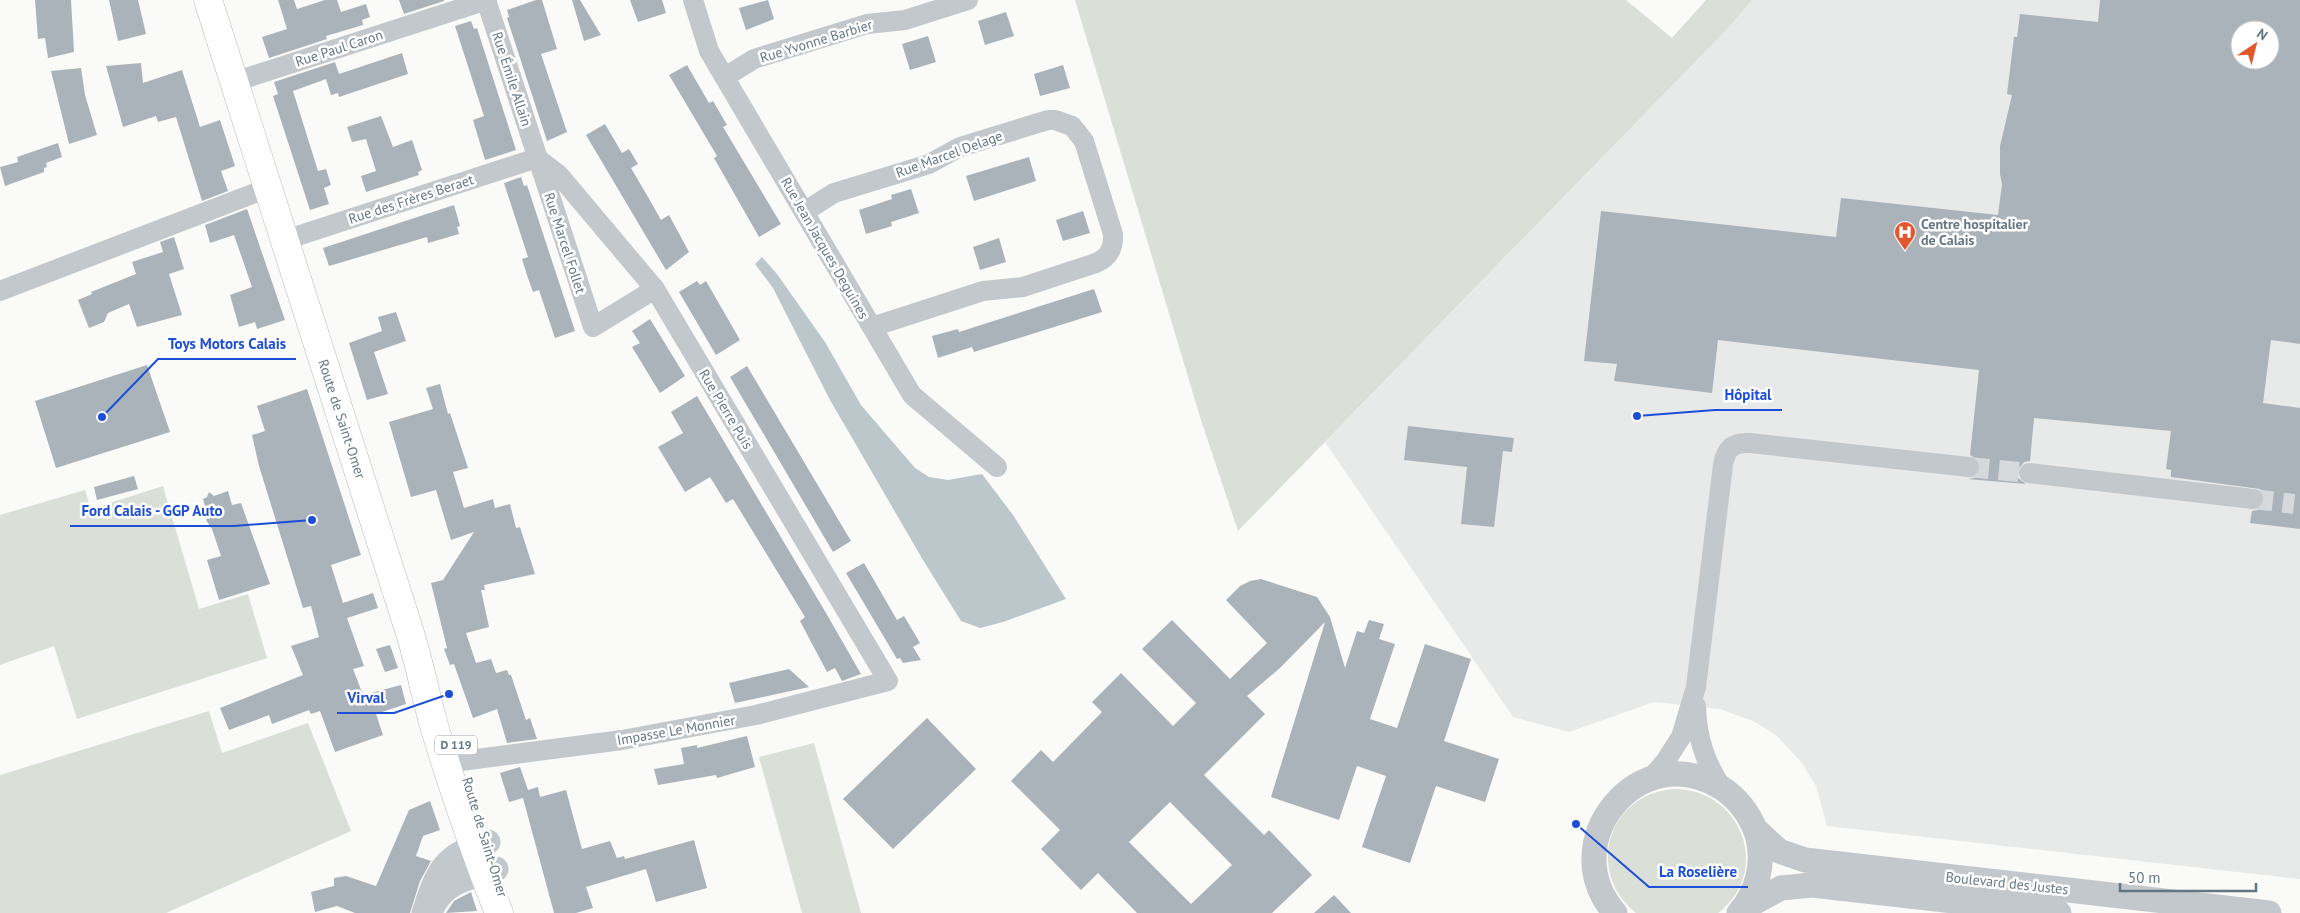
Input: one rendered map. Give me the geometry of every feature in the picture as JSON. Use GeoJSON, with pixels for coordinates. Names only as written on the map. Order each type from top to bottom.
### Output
{"type":"FeatureCollection","features":[{"type":"Feature","properties":{"kind":"main road","name":"Route de Saint-Omer"},"geometry":{"type":"LineString","coordinates":[[208,0],[415,650],[435,729],[489,871],[508,913]]}},
{"type":"Feature","properties":{"kind":"main road","name":"Route de Saint-Omer"},"geometry":{"type":"LineString","coordinates":[[415,650],[438,697],[461,761],[480,845]]}},
{"type":"Feature","properties":{"kind":"main road","name":"Route de Saint-Omer"},"geometry":{"type":"LineString","coordinates":[[489,871],[499,913]]}},
{"type":"Feature","properties":{"kind":"street","name":"Rue Paul Caron"},"geometry":{"type":"LineString","coordinates":[[234,82],[441,7],[487,0]]}},
{"type":"Feature","properties":{"kind":"street","name":"Rue Émile Allain"},"geometry":{"type":"LineString","coordinates":[[487,0],[537,158]]}},
{"type":"Feature","properties":{"kind":"street","name":"Rue Jean Jacques Deguines"},"geometry":{"type":"LineString","coordinates":[[693,0],[709,51],[912,395],[997,467]]}},
{"type":"Feature","properties":{"kind":"street","name":"Rue Yvonne Barbier"},"geometry":{"type":"LineString","coordinates":[[725,77],[754,60],[782,50],[867,24],[905,20],[968,0]]}},
{"type":"Feature","properties":{"kind":"street","name":"Rue Marcel Delage"},"geometry":{"type":"LineString","coordinates":[[804,212],[834,193],[929,164],[960,147],[1048,120],[1068,124],[1082,136],[1113,234],[1112,246],[1104,258],[1096,263],[1023,287],[983,291],[872,327]]}},
{"type":"Feature","properties":{"kind":"street","name":"Rue des Frères Beraet"},"geometry":{"type":"LineString","coordinates":[[285,240],[537,158]]}},
{"type":"Feature","properties":{"kind":"street","name":"Rue Pierre Puis"},"geometry":{"type":"LineString","coordinates":[[537,158],[559,174],[655,290],[888,681]]}},
{"type":"Feature","properties":{"kind":"street","name":"Rue Marcel Follet"},"geometry":{"type":"LineString","coordinates":[[537,158],[593,327],[655,290]]}},
{"type":"Feature","properties":{"kind":"street"},"geometry":{"type":"LineString","coordinates":[[0,291],[268,188]]}},
{"type":"Feature","properties":{"kind":"street"},"geometry":{"type":"LineString","coordinates":[[1722,788],[1707,763],[1700,744],[1696,687],[1726,452],[1731,446],[1736,444],[1750,443],[1969,468]]}},
{"type":"Feature","properties":{"kind":"street"},"geometry":{"type":"LineString","coordinates":[[2029,474],[2253,499]]}},
{"type":"Feature","properties":{"kind":"street","name":"Impasse Le Monnier"},"geometry":{"type":"LineString","coordinates":[[461,761],[632,739],[756,715],[888,681]]}},
{"type":"Feature","properties":{"kind":"street"},"geometry":{"type":"LineString","coordinates":[[1649,780],[1665,762],[1681,736],[1696,687]]}},
{"type":"Feature","properties":{"kind":"street"},"geometry":{"type":"LineString","coordinates":[[1615,913],[1597,902],[1594,853],[1602,822],[1610,808],[1621,796],[1634,787],[1649,780],[1674,775],[1691,776],[1707,780],[1722,788],[1742,806],[1755,829],[1760,849],[1760,870],[1754,890],[1742,911]]}},
{"type":"Feature","properties":{"kind":"street","name":"Boulevard des Justes"},"geometry":{"type":"LineString","coordinates":[[1755,829],[1779,851],[1805,860],[2269,913]]}},
{"type":"Feature","properties":{"kind":"street"},"geometry":{"type":"LineString","coordinates":[[424,913],[438,877],[447,863],[460,852],[480,845]]}},
{"type":"Feature","properties":{"kind":"street"},"geometry":{"type":"LineString","coordinates":[[430,913],[437,899],[446,888],[489,871]]}},
{"type":"Feature","properties":{"kind":"street","name":"Boulevard des Justes"},"geometry":{"type":"LineString","coordinates":[[1742,911],[1774,891],[1790,886],[1807,885],[2059,913]]}},
{"type":"Feature","properties":{"kind":"shaded area"},"geometry":{"type":"Polygon","coordinates":[[[1075,0],[1626,0],[1672,38],[1706,0],[1752,0],[1731,25],[1238,531],[1201,420],[1075,0]]]}},
{"type":"Feature","properties":{"kind":"shaded area","name":"Centre hospitalier de Calais"},"geometry":{"type":"Polygon","coordinates":[[[1752,0],[2300,0],[2300,879],[1827,826],[1816,786],[1802,763],[1776,735],[1753,721],[1720,709],[1654,702],[1569,732],[1513,717],[1325,442],[1731,25],[1752,0]]]}},
{"type":"Feature","properties":{"kind":"shaded area"},"geometry":{"type":"Polygon","coordinates":[[[762,257],[777,274],[825,342],[861,405],[915,468],[929,477],[948,480],[982,474],[1013,515],[1066,599],[1003,622],[980,628],[961,621],[923,560],[830,400],[773,288],[755,264],[762,257]]]}},
{"type":"Feature","properties":{"kind":"shaded area"},"geometry":{"type":"Polygon","coordinates":[[[163,486],[199,609],[248,594],[267,658],[77,719],[54,646],[0,665],[0,515],[85,490],[91,509],[163,486]]]}},
{"type":"Feature","properties":{"kind":"shaded area"},"geometry":{"type":"Polygon","coordinates":[[[209,711],[222,753],[308,723],[351,831],[166,913],[0,913],[0,775],[209,711]]]}},
{"type":"Feature","properties":{"kind":"shaded area"},"geometry":{"type":"Polygon","coordinates":[[[814,743],[861,913],[802,913],[759,757],[814,743]]]}},
{"type":"Feature","properties":{"kind":"shaded area"},"geometry":{"type":"Polygon","coordinates":[[[1673,789],[1697,792],[1716,802],[1732,817],[1742,835],[1746,855],[1744,876],[1735,896],[1718,913],[1636,913],[1620,896],[1611,877],[1608,857],[1611,838],[1619,820],[1632,805],[1650,794],[1673,789]]]}},
{"type":"Feature","properties":{"kind":"building"},"geometry":{"type":"Polygon","coordinates":[[[35,0],[71,0],[74,52],[48,58],[45,38],[38,39],[35,0]]]}},
{"type":"Feature","properties":{"kind":"building"},"geometry":{"type":"Polygon","coordinates":[[[109,0],[138,0],[146,34],[118,41],[109,0]]]}},
{"type":"Feature","properties":{"kind":"building"},"geometry":{"type":"Polygon","coordinates":[[[278,0],[294,0],[297,9],[325,0],[337,0],[341,12],[366,4],[370,17],[362,20],[363,25],[326,36],[327,39],[269,58],[262,37],[287,29],[278,0]]]}},
{"type":"Feature","properties":{"kind":"building"},"geometry":{"type":"Polygon","coordinates":[[[399,0],[444,0],[444,1],[404,14],[399,0]]]}},
{"type":"Feature","properties":{"kind":"building"},"geometry":{"type":"Polygon","coordinates":[[[536,0],[542,0],[557,49],[541,54],[567,132],[547,141],[507,18],[509,17],[507,10],[536,0]]]}},
{"type":"Feature","properties":{"kind":"building"},"geometry":{"type":"Polygon","coordinates":[[[572,0],[580,0],[601,35],[584,41],[572,0]]]}},
{"type":"Feature","properties":{"kind":"building"},"geometry":{"type":"Polygon","coordinates":[[[630,0],[662,0],[666,13],[638,22],[630,0]]]}},
{"type":"Feature","properties":{"kind":"building"},"geometry":{"type":"Polygon","coordinates":[[[768,0],[774,19],[746,30],[739,8],[768,0]]]}},
{"type":"Feature","properties":{"kind":"building"},"geometry":{"type":"Polygon","coordinates":[[[2100,0],[2300,0],[2300,344],[2271,340],[2263,403],[2300,408],[2300,529],[2250,523],[2252,511],[2258,510],[2265,501],[2264,494],[2260,489],[2171,477],[2171,470],[2166,469],[2171,431],[2034,418],[2030,461],[2024,462],[2017,471],[2018,478],[2026,484],[1967,479],[1974,478],[1981,469],[1980,462],[1970,455],[1979,370],[1718,340],[1712,393],[1614,381],[1617,364],[1584,361],[1601,211],[1836,237],[1841,198],[1998,215],[2002,184],[2000,146],[2012,95],[2007,94],[2014,37],[2017,37],[2020,14],[2098,22],[2100,0]]]}},
{"type":"Feature","properties":{"kind":"building"},"geometry":{"type":"Polygon","coordinates":[[[1006,12],[1014,36],[985,45],[978,21],[1006,12]]]}},
{"type":"Feature","properties":{"kind":"building"},"geometry":{"type":"Polygon","coordinates":[[[471,21],[474,29],[477,28],[516,150],[485,160],[473,120],[484,116],[455,26],[471,21]]]}},
{"type":"Feature","properties":{"kind":"building"},"geometry":{"type":"Polygon","coordinates":[[[928,36],[936,62],[910,70],[902,44],[928,36]]]}},
{"type":"Feature","properties":{"kind":"building"},"geometry":{"type":"Polygon","coordinates":[[[402,53],[408,74],[339,97],[338,93],[331,95],[326,79],[293,91],[318,171],[326,169],[331,185],[324,188],[329,204],[310,210],[273,96],[278,94],[274,82],[335,62],[339,74],[402,53]]]}},
{"type":"Feature","properties":{"kind":"building"},"geometry":{"type":"Polygon","coordinates":[[[141,63],[143,83],[182,70],[200,127],[220,120],[235,166],[221,171],[228,191],[202,201],[176,117],[158,122],[156,116],[123,127],[106,66],[141,63]]]}},
{"type":"Feature","properties":{"kind":"building"},"geometry":{"type":"Polygon","coordinates":[[[687,65],[709,103],[713,101],[727,125],[723,127],[781,224],[759,237],[714,158],[717,156],[669,75],[687,65]]]}},
{"type":"Feature","properties":{"kind":"building"},"geometry":{"type":"Polygon","coordinates":[[[1063,65],[1070,88],[1040,96],[1034,74],[1063,65]]]}},
{"type":"Feature","properties":{"kind":"building"},"geometry":{"type":"Polygon","coordinates":[[[81,68],[85,95],[97,135],[69,144],[51,71],[81,68]]]}},
{"type":"Feature","properties":{"kind":"building"},"geometry":{"type":"Polygon","coordinates":[[[381,116],[393,147],[412,140],[422,170],[418,172],[419,175],[366,192],[361,176],[376,171],[366,139],[352,142],[347,127],[381,116]]]}},
{"type":"Feature","properties":{"kind":"building"},"geometry":{"type":"Polygon","coordinates":[[[605,124],[622,153],[629,149],[638,164],[631,168],[661,220],[669,215],[689,252],[666,270],[586,135],[605,124]]]}},
{"type":"Feature","properties":{"kind":"building"},"geometry":{"type":"Polygon","coordinates":[[[58,143],[62,157],[46,163],[47,167],[44,168],[44,172],[5,186],[0,167],[18,162],[17,157],[58,143]]]}},
{"type":"Feature","properties":{"kind":"building"},"geometry":{"type":"Polygon","coordinates":[[[1029,157],[1036,181],[974,201],[966,176],[1029,157]]]}},
{"type":"Feature","properties":{"kind":"building"},"geometry":{"type":"Polygon","coordinates":[[[521,177],[524,186],[527,185],[575,331],[555,338],[539,290],[533,292],[527,275],[522,259],[528,257],[504,183],[521,177]]]}},
{"type":"Feature","properties":{"kind":"building"},"geometry":{"type":"Polygon","coordinates":[[[911,189],[919,213],[891,222],[892,226],[866,234],[859,210],[892,199],[891,195],[911,189]]]}},
{"type":"Feature","properties":{"kind":"building"},"geometry":{"type":"Polygon","coordinates":[[[454,205],[460,226],[457,227],[459,234],[428,243],[427,237],[329,266],[323,248],[454,205]]]}},
{"type":"Feature","properties":{"kind":"building"},"geometry":{"type":"Polygon","coordinates":[[[247,209],[285,320],[257,329],[255,322],[239,327],[230,295],[252,287],[234,235],[210,243],[205,225],[247,209]]]}},
{"type":"Feature","properties":{"kind":"building"},"geometry":{"type":"Polygon","coordinates":[[[1083,211],[1090,233],[1063,241],[1056,220],[1083,211]]]}},
{"type":"Feature","properties":{"kind":"building"},"geometry":{"type":"Polygon","coordinates":[[[174,237],[184,269],[169,274],[182,315],[137,327],[129,304],[108,313],[104,322],[89,328],[78,300],[92,294],[91,292],[136,274],[132,262],[163,252],[160,242],[174,237]]]}},
{"type":"Feature","properties":{"kind":"building"},"geometry":{"type":"Polygon","coordinates":[[[999,238],[1006,262],[980,270],[973,247],[999,238]]]}},
{"type":"Feature","properties":{"kind":"building"},"geometry":{"type":"Polygon","coordinates":[[[697,281],[700,285],[706,281],[740,340],[716,355],[679,292],[697,281]]]}},
{"type":"Feature","properties":{"kind":"building"},"geometry":{"type":"Polygon","coordinates":[[[1094,289],[1102,312],[974,352],[972,347],[938,358],[932,336],[958,329],[959,332],[1094,289]]]}},
{"type":"Feature","properties":{"kind":"building"},"geometry":{"type":"Polygon","coordinates":[[[396,312],[406,341],[374,352],[388,394],[367,400],[349,343],[382,331],[378,317],[396,312]]]}},
{"type":"Feature","properties":{"kind":"building"},"geometry":{"type":"Polygon","coordinates":[[[650,319],[685,376],[660,393],[632,347],[640,343],[632,331],[650,319]]]}},
{"type":"Feature","properties":{"kind":"building"},"geometry":{"type":"Polygon","coordinates":[[[147,365],[170,432],[56,468],[35,401],[147,365]]]}},
{"type":"Feature","properties":{"kind":"building"},"geometry":{"type":"Polygon","coordinates":[[[747,366],[851,541],[833,552],[730,377],[747,366]]]}},
{"type":"Feature","properties":{"kind":"building"},"geometry":{"type":"Polygon","coordinates":[[[440,384],[448,414],[450,413],[468,468],[453,472],[464,508],[493,499],[495,508],[510,504],[516,528],[520,527],[535,574],[484,585],[485,590],[481,590],[489,627],[466,633],[476,663],[491,659],[496,673],[507,670],[509,675],[511,675],[526,720],[530,718],[537,739],[507,743],[497,709],[473,718],[454,664],[450,665],[444,649],[447,648],[431,583],[443,580],[474,532],[451,540],[436,490],[411,497],[389,422],[433,409],[426,388],[440,384]]]}},
{"type":"Feature","properties":{"kind":"building"},"geometry":{"type":"Polygon","coordinates":[[[307,389],[361,555],[331,565],[343,603],[373,593],[378,608],[347,618],[364,666],[353,669],[363,695],[401,685],[406,704],[376,714],[383,735],[335,752],[320,711],[311,714],[309,710],[272,724],[269,715],[229,730],[220,708],[303,675],[291,646],[319,637],[311,606],[303,608],[259,466],[252,435],[265,431],[257,406],[307,389]]]}},
{"type":"Feature","properties":{"kind":"building"},"geometry":{"type":"Polygon","coordinates":[[[697,396],[861,674],[842,681],[835,668],[827,672],[800,621],[805,617],[733,499],[726,503],[710,477],[685,492],[658,447],[683,433],[671,412],[697,396]]]}},
{"type":"Feature","properties":{"kind":"building"},"geometry":{"type":"Polygon","coordinates":[[[1408,426],[1514,438],[1512,452],[1503,451],[1494,527],[1461,524],[1467,467],[1404,460],[1408,426]]]}},
{"type":"Feature","properties":{"kind":"building"},"geometry":{"type":"Polygon","coordinates":[[[134,476],[138,489],[97,500],[94,487],[134,476]]]}},
{"type":"Feature","properties":{"kind":"building"},"geometry":{"type":"Polygon","coordinates":[[[228,491],[232,505],[241,503],[270,584],[219,600],[207,560],[221,556],[212,529],[206,520],[208,516],[203,499],[207,497],[209,492],[214,496],[228,491]]]}},
{"type":"Feature","properties":{"kind":"building"},"geometry":{"type":"Polygon","coordinates":[[[864,563],[897,620],[904,616],[920,643],[913,647],[921,660],[903,663],[900,658],[897,659],[846,573],[864,563]]]}},
{"type":"Feature","properties":{"kind":"building"},"geometry":{"type":"Polygon","coordinates":[[[1261,579],[1317,597],[1330,617],[1345,668],[1357,631],[1364,633],[1369,620],[1384,624],[1379,639],[1395,644],[1370,719],[1397,728],[1425,644],[1471,659],[1444,741],[1499,759],[1485,802],[1436,786],[1410,863],[1362,847],[1386,776],[1357,766],[1339,820],[1271,797],[1325,622],[1280,668],[1247,696],[1265,714],[1204,775],[1264,835],[1269,830],[1312,875],[1272,913],[1137,913],[1098,873],[1081,890],[1041,849],[1060,830],[1011,781],[1041,750],[1053,762],[1102,712],[1092,702],[1121,673],[1173,726],[1196,703],[1142,649],[1172,620],[1230,679],[1267,643],[1226,600],[1240,586],[1250,581],[1261,579]],[[1170,802],[1129,842],[1191,904],[1232,865],[1170,802]]]}},
{"type":"Feature","properties":{"kind":"building"},"geometry":{"type":"Polygon","coordinates":[[[390,645],[398,668],[385,672],[376,649],[390,645]]]}},
{"type":"Feature","properties":{"kind":"building"},"geometry":{"type":"Polygon","coordinates":[[[789,669],[809,687],[735,703],[729,683],[789,669]]]}},
{"type":"Feature","properties":{"kind":"building"},"geometry":{"type":"Polygon","coordinates":[[[927,718],[976,769],[893,849],[843,799],[927,718]]]}},
{"type":"Feature","properties":{"kind":"building"},"geometry":{"type":"Polygon","coordinates":[[[747,736],[755,767],[717,778],[716,775],[658,785],[654,769],[684,764],[681,748],[697,745],[697,748],[747,736]]]}},
{"type":"Feature","properties":{"kind":"building"},"geometry":{"type":"Polygon","coordinates":[[[520,767],[528,790],[538,787],[540,797],[566,790],[582,849],[610,841],[617,858],[624,856],[625,859],[694,840],[707,888],[656,902],[646,869],[586,887],[593,908],[576,913],[554,913],[523,798],[509,802],[500,773],[520,767]]]}},
{"type":"Feature","properties":{"kind":"building"},"geometry":{"type":"Polygon","coordinates":[[[430,801],[440,830],[423,836],[416,856],[431,861],[420,881],[410,913],[355,913],[337,906],[315,912],[311,892],[334,886],[334,878],[346,876],[376,886],[409,810],[430,801]]]}},
{"type":"Feature","properties":{"kind":"building"},"geometry":{"type":"Polygon","coordinates":[[[471,892],[477,911],[446,913],[454,901],[471,892]]]}},
{"type":"Feature","properties":{"kind":"building"},"geometry":{"type":"Polygon","coordinates":[[[1334,895],[1351,913],[1314,913],[1334,895]]]}},
{"type":"Feature","properties":{"kind":"tunnel"},"geometry":{"type":"LineString","coordinates":[[1969,467],[2029,473]]}},
{"type":"Feature","properties":{"kind":"tunnel"},"geometry":{"type":"LineString","coordinates":[[2253,499],[2294,504]]}},
{"type":"Feature","properties":{"kind":"place","name":"Centre hospitalier de Calais"},"geometry":{"type":"Point","coordinates":[1905,251]}},
{"type":"Feature","properties":{"kind":"place","name":"Hôpital"},"geometry":{"type":"Point","coordinates":[1637,416]}},
{"type":"Feature","properties":{"kind":"place","name":"Toys Motors Calais"},"geometry":{"type":"Point","coordinates":[102,417]}},
{"type":"Feature","properties":{"kind":"place","name":"Ford Calais - GGP Auto"},"geometry":{"type":"Point","coordinates":[312,520]}},
{"type":"Feature","properties":{"kind":"place","name":"Virval"},"geometry":{"type":"Point","coordinates":[449,694]}},
{"type":"Feature","properties":{"kind":"place","name":"La Roselière"},"geometry":{"type":"Point","coordinates":[1576,824]}}]}
